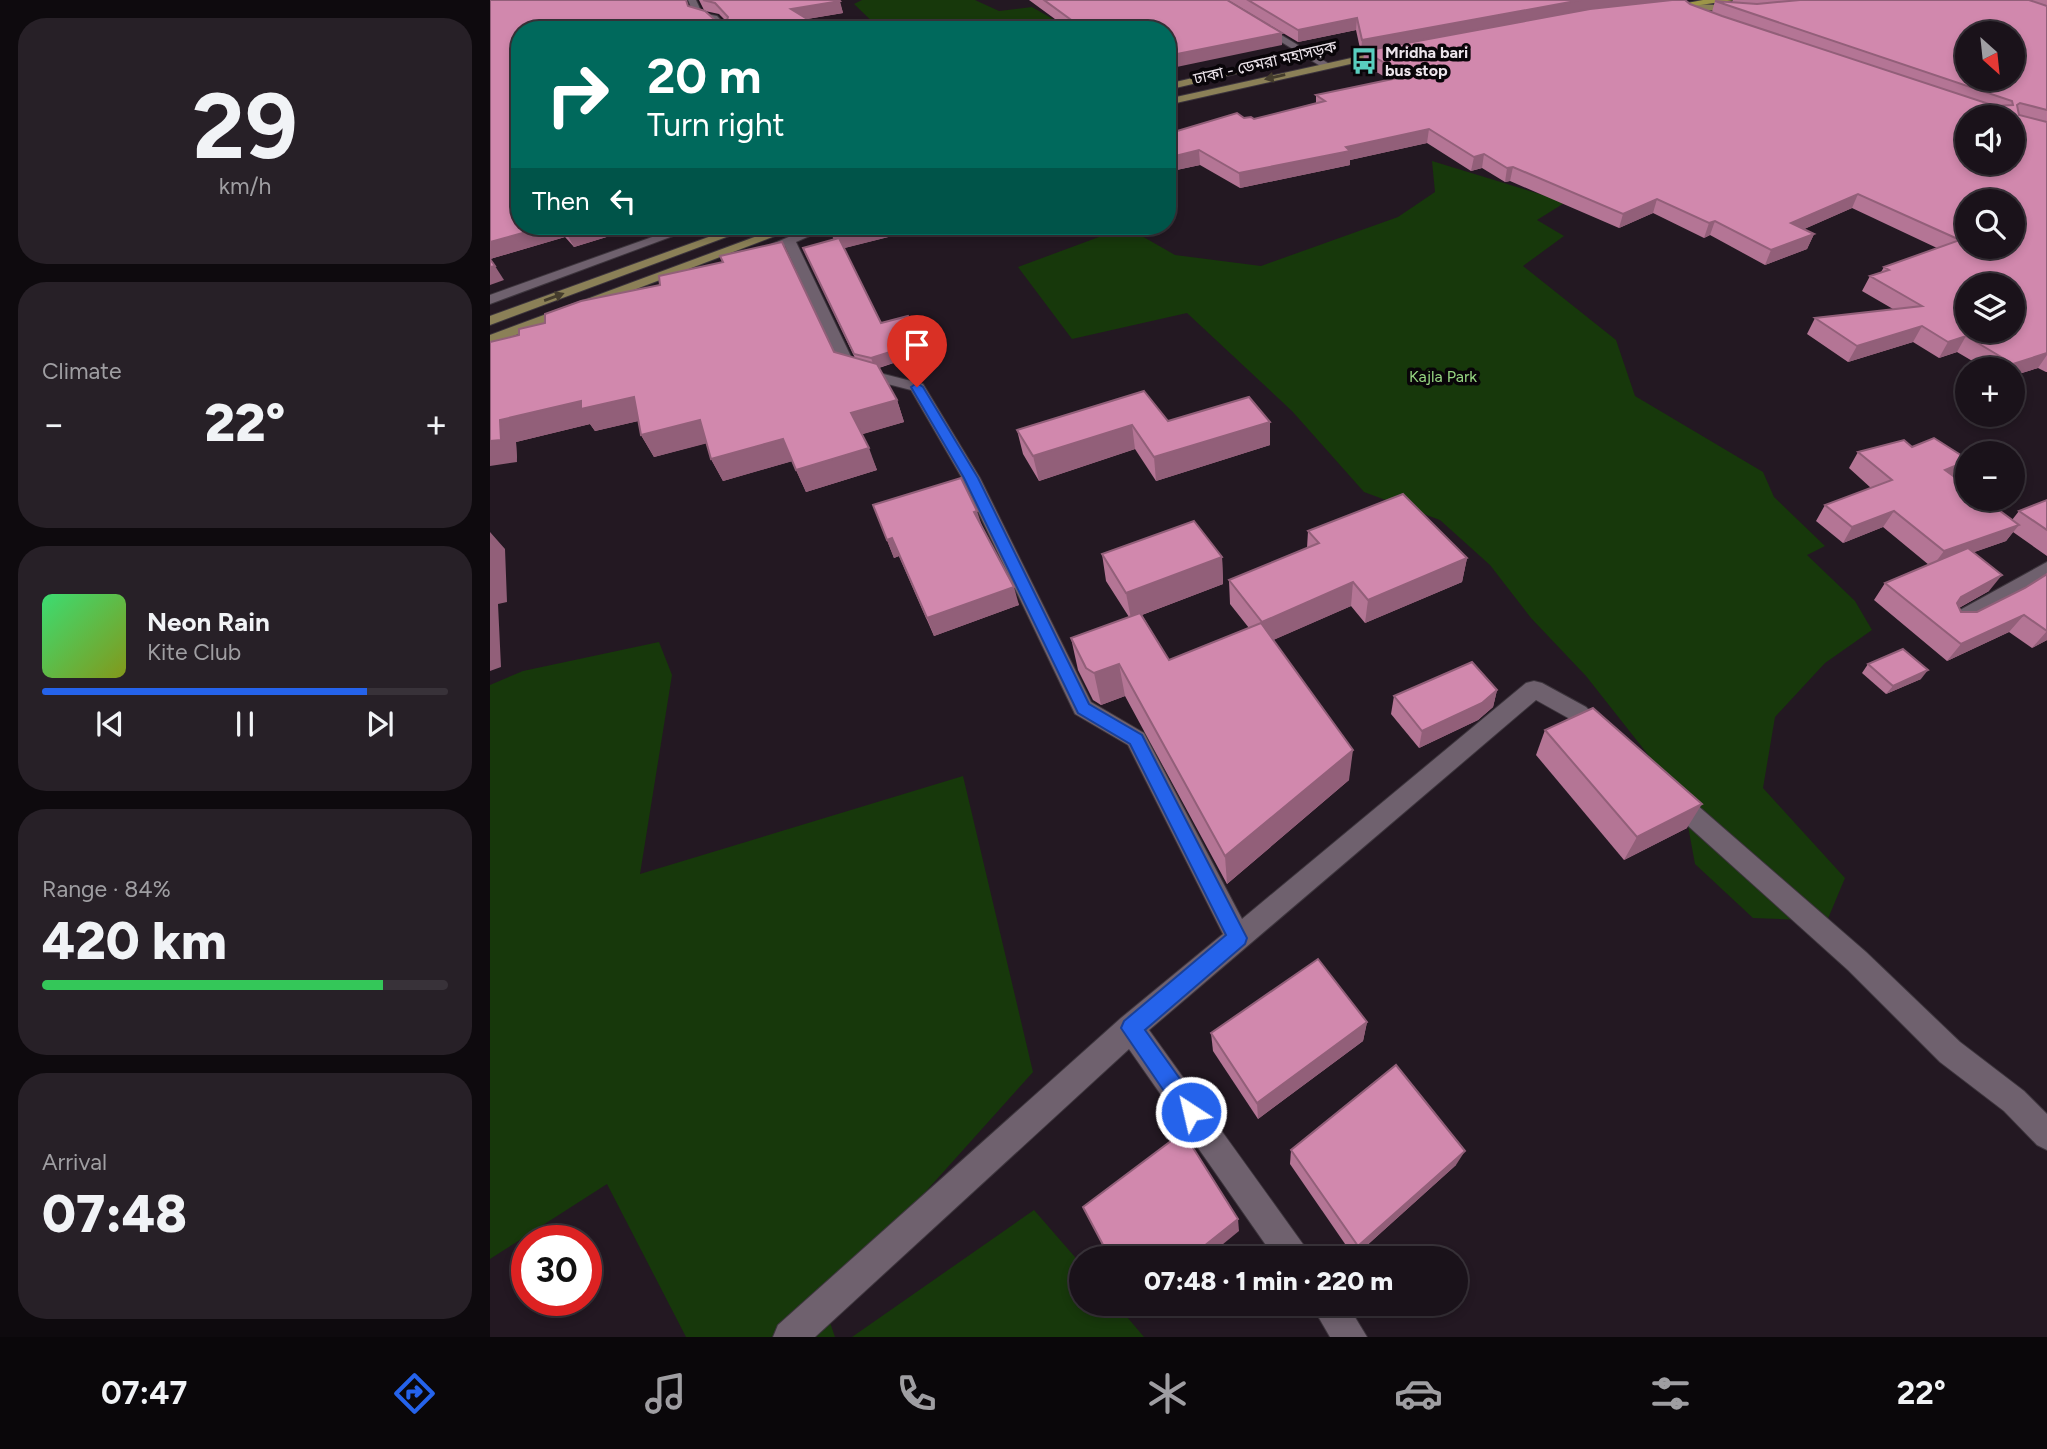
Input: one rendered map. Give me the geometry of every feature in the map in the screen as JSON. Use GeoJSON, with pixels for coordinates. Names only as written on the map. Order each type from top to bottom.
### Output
{"type":"FeatureCollection","features":[{"type":"Feature","properties":{"kind":"highway"},"geometry":{"type":"LineString","coordinates":[[1677,2],[1730,0]]}},
{"type":"Feature","properties":{"kind":"main road"},"geometry":{"type":"LineString","coordinates":[[1653,8],[1677,2],[1753,10]]}},
{"type":"Feature","properties":{"kind":"main road","name":"ঢাকা - ডেমরা মহাসড়ক"},"geometry":{"type":"LineString","coordinates":[[1176,100],[1344,61],[1409,49]]}},
{"type":"Feature","properties":{"kind":"main road","name":"ঢাকা - ডেমরা মহাসড়ক"},"geometry":{"type":"LineString","coordinates":[[1296,58],[1325,52],[1344,61]]}},
{"type":"Feature","properties":{"kind":"main road","name":"ঢাকা - ডেমরা মহাসড়ক"},"geometry":{"type":"LineString","coordinates":[[1176,85],[1257,66]]}},
{"type":"Feature","properties":{"kind":"main road"},"geometry":{"type":"LineString","coordinates":[[490,321],[725,235]]}},
{"type":"Feature","properties":{"kind":"main road"},"geometry":{"type":"LineString","coordinates":[[490,340],[786,235]]}},
{"type":"Feature","properties":{"kind":"street"},"geometry":{"type":"LineString","coordinates":[[692,0],[698,15],[717,21]]}},
{"type":"Feature","properties":{"kind":"street"},"geometry":{"type":"LineString","coordinates":[[1217,0],[1326,65]]}},
{"type":"Feature","properties":{"kind":"street"},"geometry":{"type":"LineString","coordinates":[[1677,2],[1711,20]]}},
{"type":"Feature","properties":{"kind":"street"},"geometry":{"type":"LineString","coordinates":[[490,300],[663,235]]}},
{"type":"Feature","properties":{"kind":"street"},"geometry":{"type":"LineString","coordinates":[[490,354],[787,235]]}},
{"type":"Feature","properties":{"kind":"street"},"geometry":{"type":"LineString","coordinates":[[793,235],[850,370],[917,387],[971,478],[1083,708],[1136,739],[1238,938]]}},
{"type":"Feature","properties":{"kind":"street"},"geometry":{"type":"LineString","coordinates":[[1956,621],[2003,597],[2047,569]]}},
{"type":"Feature","properties":{"kind":"street"},"geometry":{"type":"LineString","coordinates":[[790,1337],[1131,1028],[1534,689],[1578,713],[1619,750]]}},
{"type":"Feature","properties":{"kind":"street"},"geometry":{"type":"LineString","coordinates":[[1661,787],[1857,961],[1950,1052],[2014,1101],[2047,1135]]}},
{"type":"Feature","properties":{"kind":"street"},"geometry":{"type":"LineString","coordinates":[[1131,1028],[1285,1246]]}},
{"type":"Feature","properties":{"kind":"street"},"geometry":{"type":"LineString","coordinates":[[1335,1316],[1350,1337]]}},
{"type":"Feature","properties":{"kind":"green space"},"geometry":{"type":"Polygon","coordinates":[[[862,0],[975,0],[999,11],[1032,7],[1056,21],[872,21],[854,4],[862,0]]]}},
{"type":"Feature","properties":{"kind":"green space","name":"Kajla Park"},"geometry":{"type":"Polygon","coordinates":[[[1432,161],[1566,202],[1537,220],[1564,236],[1523,266],[1616,340],[1635,396],[1763,472],[1774,497],[1825,546],[1807,555],[1855,601],[1872,630],[1825,663],[1775,717],[1763,788],[1845,878],[1827,921],[1753,918],[1695,864],[1683,799],[1586,676],[1531,618],[1490,565],[1440,520],[1364,492],[1292,411],[1187,313],[1072,339],[1018,267],[1104,235],[1140,235],[1175,255],[1261,266],[1398,217],[1435,192],[1432,161]]]}},
{"type":"Feature","properties":{"kind":"green space"},"geometry":{"type":"Polygon","coordinates":[[[659,642],[672,675],[640,874],[963,776],[1033,1072],[824,1305],[835,1337],[686,1337],[607,1184],[543,1225],[511,1225],[511,1246],[490,1259],[490,685],[523,671],[659,642]]]}},
{"type":"Feature","properties":{"kind":"green space"},"geometry":{"type":"Polygon","coordinates":[[[1034,1210],[1069,1250],[1069,1316],[1126,1316],[1144,1337],[852,1337],[1034,1210]]]}},
{"type":"Feature","properties":{"kind":"building"},"geometry":{"type":"Polygon","coordinates":[[[490,0],[686,0],[688,6],[705,11],[716,21],[511,21],[511,235],[515,235],[490,242],[490,0]]]}},
{"type":"Feature","properties":{"kind":"building"},"geometry":{"type":"Polygon","coordinates":[[[703,0],[840,1],[791,9],[810,21],[716,21],[727,20],[728,17],[715,3],[703,0]]]}},
{"type":"Feature","properties":{"kind":"building"},"geometry":{"type":"Polygon","coordinates":[[[1044,0],[1227,0],[1282,33],[1176,54],[1176,21],[1073,21],[1044,0]]]}},
{"type":"Feature","properties":{"kind":"building"},"geometry":{"type":"Polygon","coordinates":[[[1248,0],[1581,0],[1362,40],[1357,18],[1298,30],[1248,0]]]}},
{"type":"Feature","properties":{"kind":"building"},"geometry":{"type":"Polygon","coordinates":[[[1685,0],[1722,16],[1992,105],[1955,105],[1955,175],[2025,175],[2025,116],[2047,122],[2047,353],[2025,360],[2025,357],[2001,357],[1978,343],[2025,343],[2025,273],[1955,273],[1955,340],[1948,342],[1922,326],[1857,346],[1815,318],[1922,306],[1870,276],[1889,270],[1884,267],[1955,242],[1955,259],[2025,259],[2025,189],[1955,189],[1955,238],[1858,194],[1791,223],[1814,234],[1771,250],[1715,221],[1709,223],[1657,199],[1623,214],[1513,167],[1507,168],[1484,154],[1474,157],[1429,129],[1346,147],[1350,151],[1239,173],[1199,150],[1176,156],[1176,131],[1237,113],[1244,118],[1254,119],[1325,101],[1316,95],[1407,76],[1364,51],[1590,9],[1685,0]]]}},
{"type":"Feature","properties":{"kind":"building"},"geometry":{"type":"Polygon","coordinates":[[[1800,0],[2029,0],[2047,6],[2047,110],[2020,103],[2013,105],[2012,101],[1982,91],[2025,91],[2025,21],[1955,21],[1955,82],[1715,1],[1757,4],[1800,0]]]}},
{"type":"Feature","properties":{"kind":"building"},"geometry":{"type":"Polygon","coordinates":[[[839,238],[881,323],[908,316],[925,341],[871,358],[854,354],[803,248],[839,238]]]}},
{"type":"Feature","properties":{"kind":"building"},"geometry":{"type":"Polygon","coordinates":[[[782,242],[834,352],[877,364],[897,400],[851,413],[869,448],[796,470],[783,439],[711,459],[700,420],[641,435],[634,397],[581,409],[581,401],[500,420],[501,440],[490,441],[490,342],[519,335],[519,329],[545,323],[545,314],[581,301],[660,285],[659,276],[723,262],[720,256],[782,242]]]}},
{"type":"Feature","properties":{"kind":"building"},"geometry":{"type":"Polygon","coordinates":[[[1144,391],[1168,421],[1249,397],[1270,422],[1154,457],[1132,425],[1033,456],[1017,430],[1144,391]]]}},
{"type":"Feature","properties":{"kind":"building"},"geometry":{"type":"Polygon","coordinates":[[[1934,438],[1955,451],[1955,466],[1945,470],[1955,477],[1955,511],[2000,511],[2019,525],[1944,551],[1894,511],[1852,527],[1825,505],[1892,480],[1858,452],[1904,440],[1912,447],[1934,438]]]}},
{"type":"Feature","properties":{"kind":"building"},"geometry":{"type":"Polygon","coordinates":[[[961,478],[977,511],[974,512],[1014,587],[927,618],[892,538],[887,540],[873,505],[961,478]]]}},
{"type":"Feature","properties":{"kind":"building"},"geometry":{"type":"Polygon","coordinates":[[[1403,494],[1467,558],[1368,600],[1353,582],[1262,622],[1229,580],[1319,543],[1308,531],[1403,494]]]}},
{"type":"Feature","properties":{"kind":"building"},"geometry":{"type":"Polygon","coordinates":[[[2047,500],[2047,530],[2019,511],[2025,511],[2025,509],[2047,500]]]}},
{"type":"Feature","properties":{"kind":"building"},"geometry":{"type":"Polygon","coordinates":[[[1194,521],[1222,557],[1126,593],[1102,554],[1194,521]]]}},
{"type":"Feature","properties":{"kind":"building"},"geometry":{"type":"Polygon","coordinates":[[[1968,548],[2002,575],[1961,597],[1957,603],[1961,612],[1977,612],[2047,574],[2047,631],[2024,615],[1961,644],[1885,583],[1968,548]]]}},
{"type":"Feature","properties":{"kind":"building"},"geometry":{"type":"Polygon","coordinates":[[[1140,613],[1169,660],[1261,623],[1353,750],[1225,856],[1119,664],[1094,673],[1086,668],[1071,638],[1140,613]]]}},
{"type":"Feature","properties":{"kind":"building"},"geometry":{"type":"Polygon","coordinates":[[[1903,649],[1928,670],[1893,686],[1868,664],[1903,649]]]}},
{"type":"Feature","properties":{"kind":"building"},"geometry":{"type":"Polygon","coordinates":[[[1472,662],[1497,690],[1482,703],[1422,731],[1394,696],[1472,662]]]}},
{"type":"Feature","properties":{"kind":"building"},"geometry":{"type":"Polygon","coordinates":[[[1593,708],[1702,804],[1637,837],[1545,730],[1593,708]]]}},
{"type":"Feature","properties":{"kind":"building"},"geometry":{"type":"Polygon","coordinates":[[[1318,959],[1367,1022],[1257,1103],[1211,1033],[1318,959]]]}},
{"type":"Feature","properties":{"kind":"building"},"geometry":{"type":"Polygon","coordinates":[[[1396,1065],[1465,1151],[1358,1246],[1291,1150],[1396,1065]]]}},
{"type":"Feature","properties":{"kind":"building"},"geometry":{"type":"Polygon","coordinates":[[[1183,1132],[1238,1219],[1204,1246],[1104,1246],[1083,1207],[1183,1132]]]}},
{"type":"Feature","properties":{"kind":"place","name":"Mridha bari bus stop"},"geometry":{"type":"Point","coordinates":[1364,61]}},
{"type":"Feature","properties":{"kind":"route"},"geometry":{"type":"LineString","coordinates":[[917,387],[971,478],[1052,639],[1083,708],[1136,739],[1238,938],[1131,1028],[1191,1112]]}}]}
